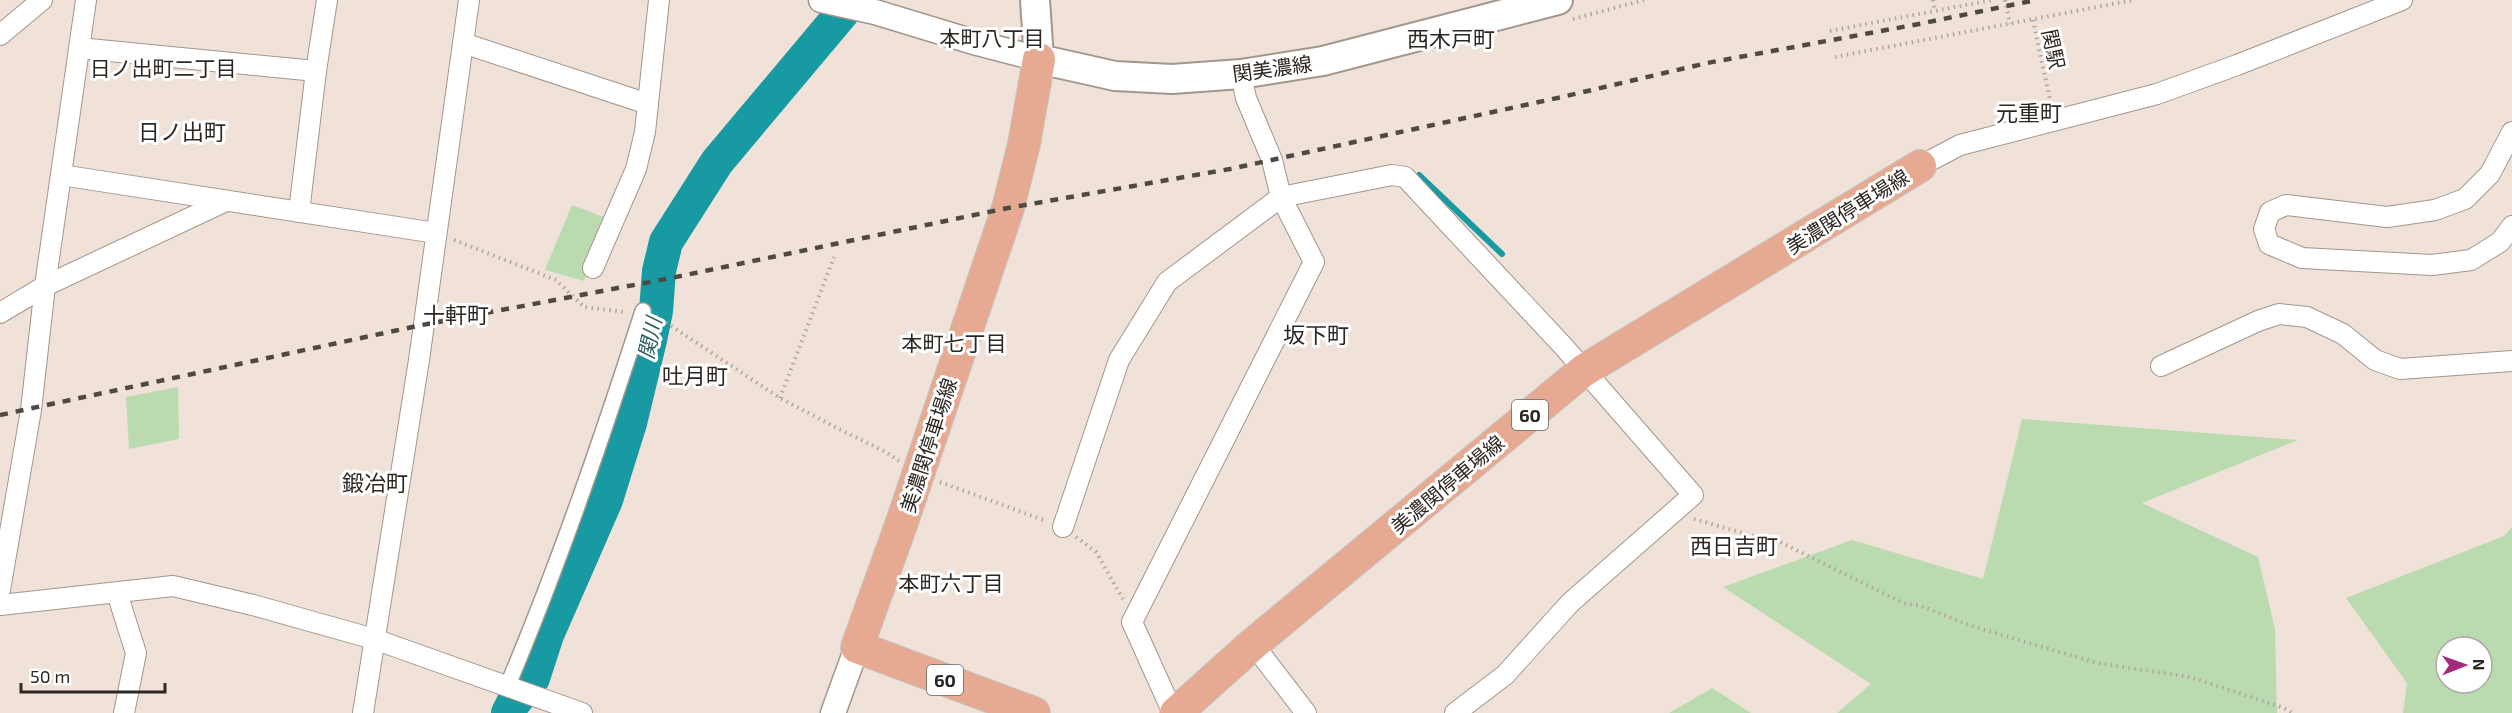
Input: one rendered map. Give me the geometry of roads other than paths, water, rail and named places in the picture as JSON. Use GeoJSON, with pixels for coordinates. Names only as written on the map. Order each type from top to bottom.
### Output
{"type":"FeatureCollection","features":[{"type":"Feature","properties":{"kind":"main road"},"geometry":{"type":"LineString","coordinates":[[1035,0],[1039,59]]}},
{"type":"Feature","properties":{"kind":"main road","name":"関美濃線"},"geometry":{"type":"LineString","coordinates":[[1039,59],[1115,76],[1172,79],[1241,74],[1323,61],[1558,0]]}},
{"type":"Feature","properties":{"kind":"main road","name":"美濃関停車場線"},"geometry":{"type":"LineString","coordinates":[[857,646],[1008,208],[1024,144],[1039,59]]}},
{"type":"Feature","properties":{"kind":"main road","name":"美濃関停車場線"},"geometry":{"type":"LineString","coordinates":[[1174,713],[1253,644],[1583,371],[1920,166]]}},
{"type":"Feature","properties":{"kind":"main road","name":"60"},"geometry":{"type":"LineString","coordinates":[[857,646],[1034,713]]}},
{"type":"Feature","properties":{"kind":"street"},"geometry":{"type":"LineString","coordinates":[[0,35],[42,0]]}},
{"type":"Feature","properties":{"kind":"street"},"geometry":{"type":"LineString","coordinates":[[0,590],[31,410],[45,286],[86,0]]}},
{"type":"Feature","properties":{"kind":"street"},"geometry":{"type":"LineString","coordinates":[[299,212],[327,0]]}},
{"type":"Feature","properties":{"kind":"street"},"geometry":{"type":"LineString","coordinates":[[363,713],[418,360],[469,0]]}},
{"type":"Feature","properties":{"kind":"street"},"geometry":{"type":"LineString","coordinates":[[593,268],[636,169],[645,132],[658,0]]}},
{"type":"Feature","properties":{"kind":"street"},"geometry":{"type":"LineString","coordinates":[[821,0],[875,12],[977,44],[1039,59]]}},
{"type":"Feature","properties":{"kind":"street"},"geometry":{"type":"LineString","coordinates":[[1920,166],[1960,145],[2157,94],[2402,0]]}},
{"type":"Feature","properties":{"kind":"street"},"geometry":{"type":"LineString","coordinates":[[463,42],[648,104]]}},
{"type":"Feature","properties":{"kind":"street"},"geometry":{"type":"LineString","coordinates":[[79,48],[316,71]]}},
{"type":"Feature","properties":{"kind":"street"},"geometry":{"type":"LineString","coordinates":[[1174,713],[1132,622],[1314,262],[1281,197],[1272,160],[1246,98],[1241,74]]}},
{"type":"Feature","properties":{"kind":"street"},"geometry":{"type":"LineString","coordinates":[[2512,132],[2490,174],[2465,199],[2435,210],[2387,217],[2286,205],[2270,212],[2264,229],[2269,244],[2302,258],[2432,265],[2471,260],[2500,242],[2512,226]]}},
{"type":"Feature","properties":{"kind":"street"},"geometry":{"type":"LineString","coordinates":[[61,175],[436,233]]}},
{"type":"Feature","properties":{"kind":"street"},"geometry":{"type":"LineString","coordinates":[[1063,527],[1119,360],[1167,282],[1281,197],[1392,175],[1405,177],[1693,495],[1570,603],[1504,675],[1455,713]]}},
{"type":"Feature","properties":{"kind":"street"},"geometry":{"type":"LineString","coordinates":[[0,313],[45,286],[226,201]]}},
{"type":"Feature","properties":{"kind":"street"},"geometry":{"type":"LineString","coordinates":[[508,687],[580,503],[644,311]]}},
{"type":"Feature","properties":{"kind":"street"},"geometry":{"type":"LineString","coordinates":[[2161,366],[2258,321],[2279,314],[2307,317],[2316,321],[2343,334],[2374,360],[2400,369],[2512,361]]}},
{"type":"Feature","properties":{"kind":"street"},"geometry":{"type":"LineString","coordinates":[[0,605],[173,586],[253,605],[374,639],[582,713]]}},
{"type":"Feature","properties":{"kind":"street"},"geometry":{"type":"LineString","coordinates":[[117,592],[136,653],[124,713]]}},
{"type":"Feature","properties":{"kind":"street"},"geometry":{"type":"LineString","coordinates":[[1253,644],[1306,713]]}},
{"type":"Feature","properties":{"kind":"street"},"geometry":{"type":"LineString","coordinates":[[832,713],[857,646]]}},
{"type":"Feature","properties":{"kind":"waterway","name":"関川"},"geometry":{"type":"LineString","coordinates":[[508,713],[533,678],[547,635],[606,500],[630,423],[650,340],[656,311],[659,271],[666,242],[717,162],[853,0]]}},
{"type":"Feature","properties":{"kind":"waterway"},"geometry":{"type":"LineString","coordinates":[[1419,175],[1502,254]]}},
{"type":"Feature","properties":{"kind":"railway"},"geometry":{"type":"LineString","coordinates":[[0,415],[422,325],[671,278],[1008,208],[1230,169],[1707,63],[2036,0]]}},
{"type":"Feature","properties":{"kind":"district","name":"本町八丁目"},"geometry":{"type":"Point","coordinates":[992,37]}},
{"type":"Feature","properties":{"kind":"district","name":"西木戸町"},"geometry":{"type":"Point","coordinates":[1451,38]}},
{"type":"Feature","properties":{"kind":"district","name":"日ノ出町二丁目"},"geometry":{"type":"Point","coordinates":[163,67]}},
{"type":"Feature","properties":{"kind":"district","name":"元重町"},"geometry":{"type":"Point","coordinates":[2029,112]}},
{"type":"Feature","properties":{"kind":"district","name":"日ノ出町"},"geometry":{"type":"Point","coordinates":[182,131]}},
{"type":"Feature","properties":{"kind":"district","name":"十軒町"},"geometry":{"type":"Point","coordinates":[456,314]}},
{"type":"Feature","properties":{"kind":"district","name":"坂下町"},"geometry":{"type":"Point","coordinates":[1316,334]}},
{"type":"Feature","properties":{"kind":"district","name":"本町七丁目"},"geometry":{"type":"Point","coordinates":[954,342]}},
{"type":"Feature","properties":{"kind":"district","name":"吐月町"},"geometry":{"type":"Point","coordinates":[695,375]}},
{"type":"Feature","properties":{"kind":"district","name":"鍛冶町"},"geometry":{"type":"Point","coordinates":[375,482]}},
{"type":"Feature","properties":{"kind":"district","name":"西日吉町"},"geometry":{"type":"Point","coordinates":[1734,545]}},
{"type":"Feature","properties":{"kind":"district","name":"本町六丁目"},"geometry":{"type":"Point","coordinates":[951,582]}}]}
